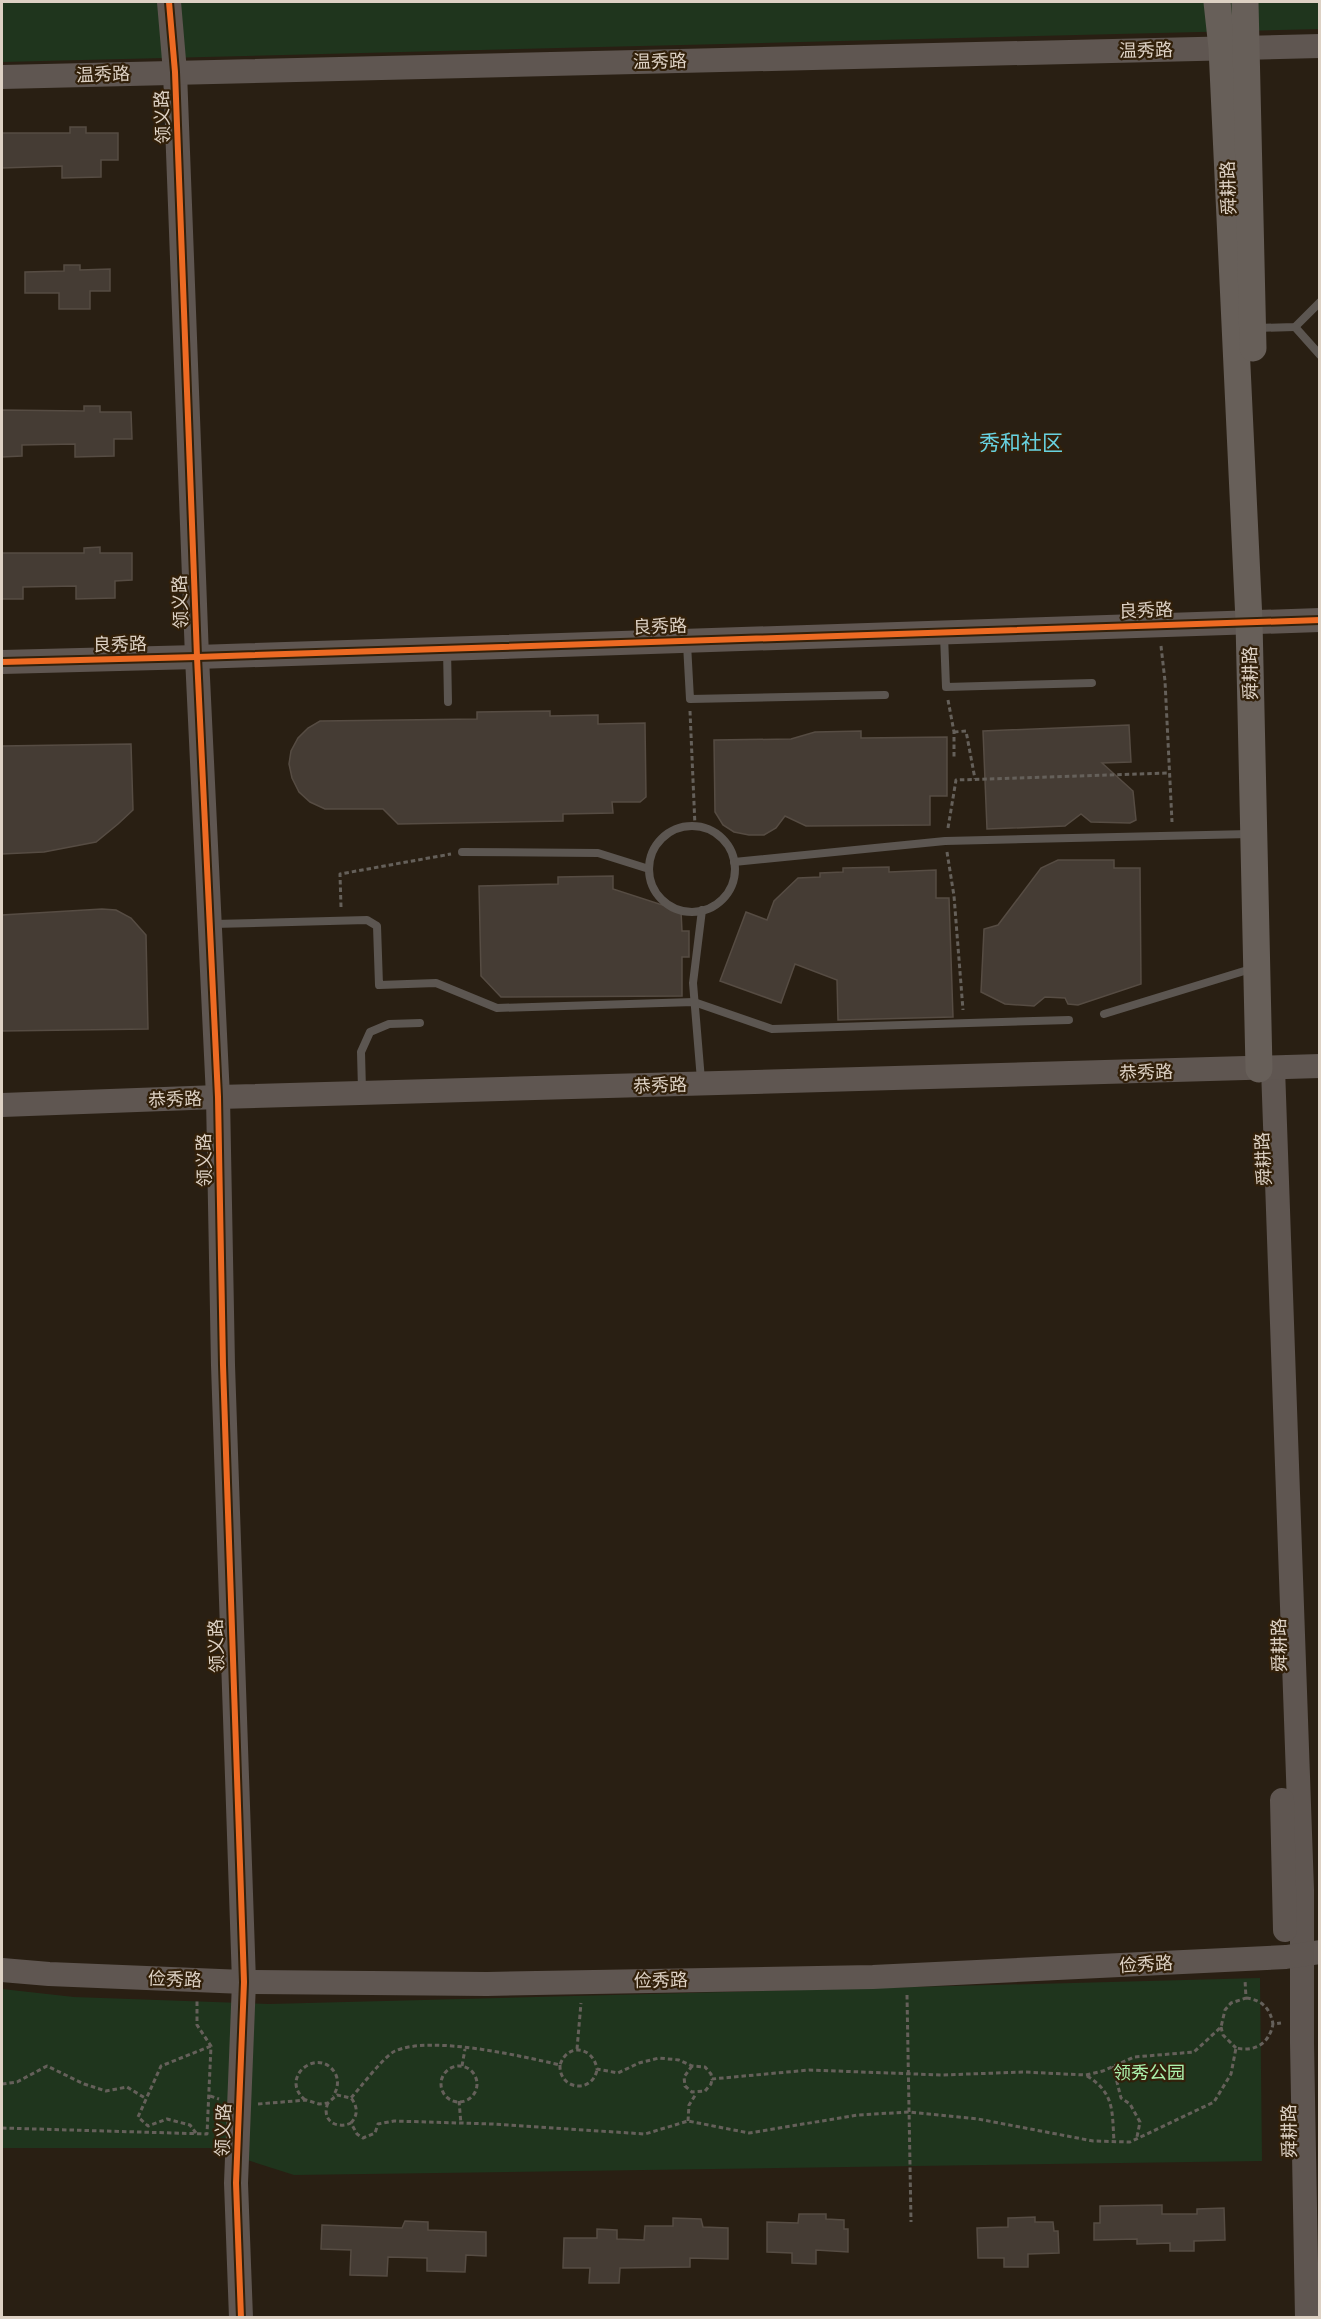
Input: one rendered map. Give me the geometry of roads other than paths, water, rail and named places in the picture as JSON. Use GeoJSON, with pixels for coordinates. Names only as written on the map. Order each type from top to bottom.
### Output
{"type":"FeatureCollection","features":[{"type":"Feature","properties":{"kind":"main road","name":"舜耕路"},"geometry":{"type":"LineString","coordinates":[[1217,2],[1234,48],[1253,328],[1266,1068]]}},
{"type":"Feature","properties":{"kind":"main road","name":"舜耕路"},"geometry":{"type":"LineString","coordinates":[[1245,2],[1234,48],[1257,621],[1254,834],[1257,967],[1266,1068]]}},
{"type":"Feature","properties":{"kind":"street","name":"领义路"},"geometry":{"type":"LineString","coordinates":[[170,2],[175,72],[197,657],[218,1097],[224,1400],[244,1982],[236,2183],[241,2318]]}},
{"type":"Feature","properties":{"kind":"street","name":"温秀路"},"geometry":{"type":"LineString","coordinates":[[2,77],[1320,46]]}},
{"type":"Feature","properties":{"kind":"street","name":"良秀路"},"geometry":{"type":"LineString","coordinates":[[2,662],[1320,620]]}},
{"type":"Feature","properties":{"kind":"street","name":"恭秀路"},"geometry":{"type":"LineString","coordinates":[[2,1105],[1320,1066]]}},
{"type":"Feature","properties":{"kind":"street","name":"舜耕路"},"geometry":{"type":"LineString","coordinates":[[1266,1068],[1295,1665],[1302,1890],[1307,2318]]}},
{"type":"Feature","properties":{"kind":"street","name":"舜耕路"},"geometry":{"type":"LineString","coordinates":[[1292,2318],[1280,2024],[1302,1954]]}},
{"type":"Feature","properties":{"kind":"street","name":"俭秀路"},"geometry":{"type":"LineString","coordinates":[[2,1970],[244,1982],[487,1984],[906,1975],[1244,1959],[1302,1954]]}},
{"type":"Feature","properties":{"kind":"lane"},"geometry":{"type":"LineString","coordinates":[[1253,328],[1295,327],[1320,302]]}},
{"type":"Feature","properties":{"kind":"lane"},"geometry":{"type":"LineString","coordinates":[[1295,327],[1320,355]]}},
{"type":"Feature","properties":{"kind":"lane"},"geometry":{"type":"LineString","coordinates":[[944,632],[946,687],[1092,683]]}},
{"type":"Feature","properties":{"kind":"lane"},"geometry":{"type":"LineString","coordinates":[[687,640],[690,699],[885,695]]}},
{"type":"Feature","properties":{"kind":"lane"},"geometry":{"type":"LineString","coordinates":[[447,649],[448,702]]}},
{"type":"Feature","properties":{"kind":"lane"},"geometry":{"type":"LineString","coordinates":[[695,826],[709,830],[721,838],[730,849],[734,862],[734,876],[730,890],[721,901],[702,910],[681,910],[668,905],[651,883],[649,869],[651,855],[668,833],[681,828],[695,826]]}},
{"type":"Feature","properties":{"kind":"lane"},"geometry":{"type":"LineString","coordinates":[[734,862],[945,841],[1254,834]]}},
{"type":"Feature","properties":{"kind":"lane"},"geometry":{"type":"LineString","coordinates":[[462,852],[598,853],[649,869]]}},
{"type":"Feature","properties":{"kind":"lane"},"geometry":{"type":"LineString","coordinates":[[701,1084],[693,983],[702,910]]}},
{"type":"Feature","properties":{"kind":"lane"},"geometry":{"type":"LineString","coordinates":[[210,924],[367,920],[377,926],[380,985],[436,983],[497,1008],[694,1002],[772,1029],[1069,1020]]}},
{"type":"Feature","properties":{"kind":"lane"},"geometry":{"type":"LineString","coordinates":[[1104,1014],[1257,967]]}},
{"type":"Feature","properties":{"kind":"lane"},"geometry":{"type":"LineString","coordinates":[[362,1093],[361,1052],[370,1032],[389,1024],[420,1023]]}},
{"type":"Feature","properties":{"kind":"district","name":"秀和社区"},"geometry":{"type":"Point","coordinates":[1021,442]}},
{"type":"Feature","properties":{"kind":"park label","name":"领秀公园"},"geometry":{"type":"Point","coordinates":[1149,2072]}}]}
